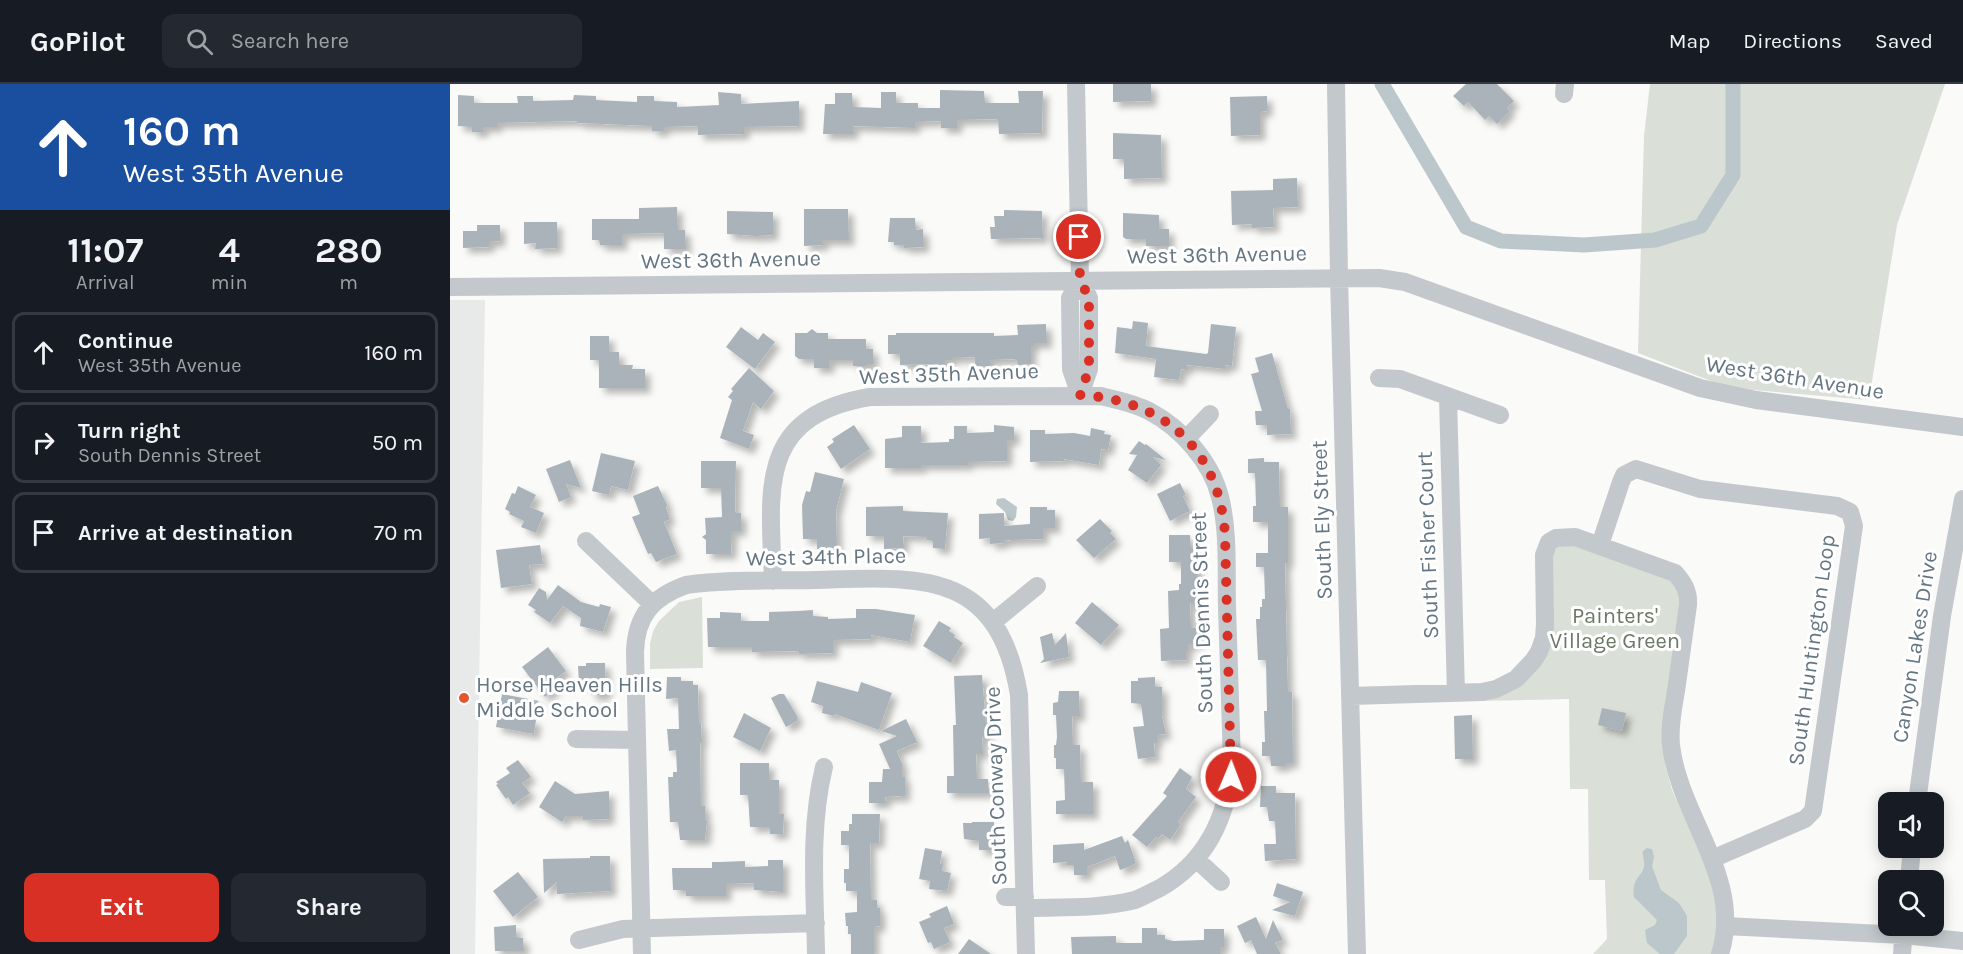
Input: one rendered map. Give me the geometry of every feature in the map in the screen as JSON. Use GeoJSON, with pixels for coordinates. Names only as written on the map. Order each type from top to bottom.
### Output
{"type":"FeatureCollection","features":[{"type":"Feature","properties":{"kind":"street"},"geometry":{"type":"LineString","coordinates":[[1076,84],[1080,280],[1070,298],[1071,369],[1080,395]]}},
{"type":"Feature","properties":{"kind":"street","name":"South Ely Street"},"geometry":{"type":"LineString","coordinates":[[1336,84],[1357,954]]}},
{"type":"Feature","properties":{"kind":"street","name":"West 36th Avenue"},"geometry":{"type":"LineString","coordinates":[[450,287],[1379,278],[1405,282],[1673,379],[1725,394],[1963,427]]}},
{"type":"Feature","properties":{"kind":"street"},"geometry":{"type":"LineString","coordinates":[[1379,378],[1400,380],[1500,415]]}},
{"type":"Feature","properties":{"kind":"street","name":"West 35th Avenue"},"geometry":{"type":"LineString","coordinates":[[773,581],[771,500],[772,481],[777,463],[788,440],[799,426],[812,416],[845,401],[870,397],[1080,395],[1114,399],[1142,408],[1166,422],[1186,439]]}},
{"type":"Feature","properties":{"kind":"street","name":"South Fisher Court"},"geometry":{"type":"LineString","coordinates":[[1448,397],[1456,693]]}},
{"type":"Feature","properties":{"kind":"street"},"geometry":{"type":"LineString","coordinates":[[1186,439],[1210,414]]}},
{"type":"Feature","properties":{"kind":"street","name":"South Dennis Street"},"geometry":{"type":"LineString","coordinates":[[1005,897],[1025,902],[1094,906],[1137,899],[1167,884],[1196,859],[1205,849],[1218,825],[1229,789],[1232,762],[1221,705],[1224,514],[1220,496],[1209,469],[1186,439]]}},
{"type":"Feature","properties":{"kind":"street","name":"South Huntington Loop"},"geometry":{"type":"LineString","coordinates":[[1600,545],[1624,475],[1636,468],[1700,489],[1837,506],[1850,512],[1853,519],[1854,526],[1815,805],[1805,819],[1712,859]]}},
{"type":"Feature","properties":{"kind":"street","name":"Canyon Lakes Drive"},"geometry":{"type":"LineString","coordinates":[[1918,792],[1942,616],[1963,499]]}},
{"type":"Feature","properties":{"kind":"street"},"geometry":{"type":"LineString","coordinates":[[1350,696],[1482,692],[1496,689],[1516,679],[1539,652],[1544,638],[1544,555],[1549,542],[1556,538],[1575,537],[1675,573],[1688,596],[1670,742],[1677,779],[1712,859],[1724,902],[1725,927],[1720,954]]}},
{"type":"Feature","properties":{"kind":"street"},"geometry":{"type":"LineString","coordinates":[[586,541],[652,604],[639,625],[635,637],[642,954]]}},
{"type":"Feature","properties":{"kind":"street","name":"West 34th Place"},"geometry":{"type":"LineString","coordinates":[[652,604],[668,591],[686,585],[896,578],[950,588],[967,598],[993,622]]}},
{"type":"Feature","properties":{"kind":"street"},"geometry":{"type":"LineString","coordinates":[[993,622],[1037,585]]}},
{"type":"Feature","properties":{"kind":"street","name":"South Conway Drive"},"geometry":{"type":"LineString","coordinates":[[993,622],[1011,657],[1019,695],[1026,954]]}},
{"type":"Feature","properties":{"kind":"street"},"geometry":{"type":"LineString","coordinates":[[576,739],[637,740]]}},
{"type":"Feature","properties":{"kind":"street"},"geometry":{"type":"LineString","coordinates":[[816,954],[813,834],[817,794],[824,767]]}},
{"type":"Feature","properties":{"kind":"street"},"geometry":{"type":"LineString","coordinates":[[1196,859],[1221,882]]}},
{"type":"Feature","properties":{"kind":"street"},"geometry":{"type":"LineString","coordinates":[[579,940],[623,929],[816,923]]}},
{"type":"Feature","properties":{"kind":"street"},"geometry":{"type":"LineString","coordinates":[[1725,927],[1878,930]]}},
{"type":"Feature","properties":{"kind":"street"},"geometry":{"type":"LineString","coordinates":[[1902,954],[1904,936]]}},
{"type":"Feature","properties":{"kind":"street"},"geometry":{"type":"LineString","coordinates":[[1936,936],[1963,941]]}},
{"type":"Feature","properties":{"kind":"shaded area","name":"Horse Heaven Hills Middle School"},"geometry":{"type":"Polygon","coordinates":[[[450,300],[485,300],[475,954],[450,954],[450,300]]]}},
{"type":"Feature","properties":{"kind":"shaded area"},"geometry":{"type":"Polygon","coordinates":[[[1004,498],[1017,507],[1013,521],[1008,520],[1005,512],[996,504],[997,499],[1004,498]]]}},
{"type":"Feature","properties":{"kind":"shaded area"},"geometry":{"type":"Polygon","coordinates":[[[1647,848],[1652,849],[1654,857],[1652,866],[1661,890],[1679,903],[1687,916],[1687,936],[1674,954],[1660,954],[1647,943],[1645,930],[1655,925],[1657,920],[1634,897],[1634,885],[1643,869],[1643,851],[1647,848]]]}},
{"type":"Feature","properties":{"kind":"green space"},"geometry":{"type":"Polygon","coordinates":[[[1650,84],[1945,84],[1897,225],[1869,400],[1729,388],[1638,353],[1644,136],[1650,84]]]}},
{"type":"Feature","properties":{"kind":"green space","name":"Painters' Village Green"},"geometry":{"type":"Polygon","coordinates":[[[1564,542],[1669,579],[1681,593],[1664,747],[1666,768],[1672,790],[1714,884],[1718,926],[1713,954],[1593,954],[1607,939],[1605,880],[1589,880],[1588,789],[1570,789],[1569,699],[1479,701],[1530,675],[1552,558],[1557,546],[1564,542]]]}},
{"type":"Feature","properties":{"kind":"green space"},"geometry":{"type":"Polygon","coordinates":[[[702,597],[703,668],[650,669],[650,644],[653,631],[659,621],[679,602],[702,597]]]}},
{"type":"Feature","properties":{"kind":"building"},"geometry":{"type":"Polygon","coordinates":[[[1113,84],[1151,84],[1151,101],[1113,102],[1113,84]]]}},
{"type":"Feature","properties":{"kind":"building"},"geometry":{"type":"Polygon","coordinates":[[[1466,84],[1497,84],[1514,101],[1507,108],[1510,111],[1497,124],[1489,116],[1485,120],[1468,102],[1464,106],[1453,96],[1466,84]]]}},
{"type":"Feature","properties":{"kind":"building"},"geometry":{"type":"Polygon","coordinates":[[[940,90],[984,91],[985,103],[1019,103],[1018,91],[1043,91],[1042,133],[999,134],[998,119],[957,120],[957,128],[941,128],[941,121],[915,122],[915,128],[853,126],[853,134],[823,134],[825,104],[835,104],[835,93],[852,93],[853,107],[881,108],[881,92],[896,92],[896,103],[918,103],[918,108],[940,108],[940,90]]]}},
{"type":"Feature","properties":{"kind":"building"},"geometry":{"type":"Polygon","coordinates":[[[718,92],[741,94],[741,104],[799,101],[799,126],[744,127],[744,134],[698,135],[698,126],[664,127],[664,131],[652,131],[652,126],[578,123],[578,121],[497,123],[497,127],[483,127],[483,132],[472,132],[472,127],[458,126],[458,95],[474,96],[474,103],[518,103],[517,96],[533,96],[533,101],[573,100],[574,95],[596,96],[596,100],[637,102],[637,96],[654,96],[654,101],[677,102],[677,107],[719,105],[718,92]]]}},
{"type":"Feature","properties":{"kind":"building"},"geometry":{"type":"Polygon","coordinates":[[[1267,96],[1267,111],[1260,112],[1260,135],[1231,136],[1230,97],[1267,96]]]}},
{"type":"Feature","properties":{"kind":"building"},"geometry":{"type":"Polygon","coordinates":[[[1113,133],[1161,135],[1162,178],[1124,179],[1124,159],[1113,159],[1113,133]]]}},
{"type":"Feature","properties":{"kind":"building"},"geometry":{"type":"Polygon","coordinates":[[[1297,178],[1298,207],[1273,208],[1274,227],[1252,228],[1252,224],[1232,225],[1231,191],[1273,190],[1273,179],[1297,178]]]}},
{"type":"Feature","properties":{"kind":"building"},"geometry":{"type":"Polygon","coordinates":[[[677,207],[678,230],[685,230],[686,249],[664,249],[664,233],[622,234],[622,245],[600,245],[599,240],[592,240],[592,219],[639,219],[639,208],[677,207]]]}},
{"type":"Feature","properties":{"kind":"building"},"geometry":{"type":"Polygon","coordinates":[[[804,209],[848,209],[849,240],[823,240],[823,245],[804,246],[804,209]]]}},
{"type":"Feature","properties":{"kind":"building"},"geometry":{"type":"Polygon","coordinates":[[[1004,210],[1042,211],[1043,238],[991,239],[990,227],[995,227],[994,216],[1004,216],[1004,210]]]}},
{"type":"Feature","properties":{"kind":"building"},"geometry":{"type":"Polygon","coordinates":[[[727,211],[773,212],[773,235],[727,234],[727,211]]]}},
{"type":"Feature","properties":{"kind":"building"},"geometry":{"type":"Polygon","coordinates":[[[1123,213],[1159,215],[1159,229],[1169,229],[1169,246],[1146,246],[1146,239],[1123,237],[1123,213]]]}},
{"type":"Feature","properties":{"kind":"building"},"geometry":{"type":"Polygon","coordinates":[[[890,218],[915,218],[916,230],[923,229],[924,247],[904,248],[904,245],[894,245],[894,242],[888,242],[890,218]]]}},
{"type":"Feature","properties":{"kind":"building"},"geometry":{"type":"Polygon","coordinates":[[[524,222],[557,222],[557,248],[535,249],[536,243],[524,244],[524,222]]]}},
{"type":"Feature","properties":{"kind":"building"},"geometry":{"type":"Polygon","coordinates":[[[477,225],[500,225],[500,241],[489,242],[489,247],[463,248],[463,231],[477,231],[477,225]]]}},
{"type":"Feature","properties":{"kind":"building"},"geometry":{"type":"Polygon","coordinates":[[[1133,321],[1148,323],[1146,346],[1206,354],[1208,353],[1211,324],[1236,327],[1232,366],[1225,365],[1225,369],[1187,365],[1187,370],[1181,369],[1179,380],[1154,377],[1156,359],[1115,353],[1117,327],[1132,329],[1133,321]]]}},
{"type":"Feature","properties":{"kind":"building"},"geometry":{"type":"Polygon","coordinates":[[[1046,324],[1047,343],[1034,343],[1034,346],[1031,346],[1031,364],[1018,365],[1016,359],[990,360],[990,366],[975,366],[975,357],[945,360],[945,367],[930,367],[930,364],[900,365],[900,354],[888,354],[888,335],[896,335],[896,333],[1018,335],[1017,325],[1046,324]]]}},
{"type":"Feature","properties":{"kind":"building"},"geometry":{"type":"Polygon","coordinates":[[[741,327],[758,340],[763,333],[775,342],[755,369],[726,347],[741,327]]]}},
{"type":"Feature","properties":{"kind":"building"},"geometry":{"type":"Polygon","coordinates":[[[812,329],[817,333],[828,333],[828,339],[866,339],[866,349],[873,349],[873,364],[853,366],[853,360],[829,360],[829,368],[814,368],[814,359],[799,359],[795,356],[795,333],[807,333],[812,329]]]}},
{"type":"Feature","properties":{"kind":"building"},"geometry":{"type":"Polygon","coordinates":[[[590,336],[609,336],[609,352],[619,352],[619,365],[633,365],[632,369],[645,369],[645,388],[599,388],[599,360],[590,360],[590,336]]]}},
{"type":"Feature","properties":{"kind":"building"},"geometry":{"type":"Polygon","coordinates":[[[1272,353],[1288,409],[1290,409],[1291,434],[1267,435],[1267,425],[1256,425],[1255,411],[1262,411],[1251,374],[1259,372],[1255,358],[1272,353]]]}},
{"type":"Feature","properties":{"kind":"building"},"geometry":{"type":"Polygon","coordinates":[[[749,368],[774,391],[761,409],[753,402],[743,431],[754,435],[749,449],[720,438],[732,400],[728,397],[733,391],[731,389],[749,368]]]}},
{"type":"Feature","properties":{"kind":"building"},"geometry":{"type":"Polygon","coordinates":[[[854,425],[870,449],[841,469],[827,447],[834,442],[832,439],[854,425]]]}},
{"type":"Feature","properties":{"kind":"building"},"geometry":{"type":"Polygon","coordinates":[[[994,425],[1014,427],[1014,440],[1007,440],[1007,461],[968,462],[968,465],[921,465],[921,468],[885,468],[885,439],[902,437],[902,426],[921,426],[921,443],[949,442],[949,439],[954,439],[954,426],[967,426],[967,433],[994,432],[994,425]]]}},
{"type":"Feature","properties":{"kind":"building"},"geometry":{"type":"Polygon","coordinates":[[[1091,428],[1111,435],[1108,450],[1101,449],[1099,465],[1064,459],[1064,461],[1030,462],[1030,430],[1045,430],[1045,434],[1074,433],[1090,436],[1091,428]]]}},
{"type":"Feature","properties":{"kind":"building"},"geometry":{"type":"Polygon","coordinates":[[[1139,441],[1166,460],[1153,457],[1161,465],[1147,483],[1128,470],[1137,455],[1129,454],[1139,441]]]}},
{"type":"Feature","properties":{"kind":"building"},"geometry":{"type":"Polygon","coordinates":[[[601,453],[635,461],[628,490],[611,486],[609,495],[592,491],[601,453]]]}},
{"type":"Feature","properties":{"kind":"building"},"geometry":{"type":"Polygon","coordinates":[[[1264,458],[1264,462],[1279,462],[1280,507],[1288,507],[1288,563],[1285,563],[1288,692],[1292,692],[1293,763],[1285,763],[1285,766],[1271,766],[1270,756],[1262,756],[1262,742],[1265,742],[1264,711],[1267,711],[1266,660],[1258,660],[1256,619],[1260,619],[1262,599],[1265,599],[1264,567],[1256,567],[1256,553],[1268,553],[1268,522],[1253,522],[1253,506],[1256,506],[1255,473],[1248,473],[1248,459],[1264,458]]]}},
{"type":"Feature","properties":{"kind":"building"},"geometry":{"type":"Polygon","coordinates":[[[570,460],[581,488],[566,484],[571,497],[559,502],[546,469],[570,460]]]}},
{"type":"Feature","properties":{"kind":"building"},"geometry":{"type":"Polygon","coordinates":[[[701,461],[736,461],[735,513],[741,513],[741,531],[732,531],[731,554],[706,554],[706,540],[702,537],[706,534],[705,518],[722,517],[721,488],[701,488],[701,461]]]}},
{"type":"Feature","properties":{"kind":"building"},"geometry":{"type":"Polygon","coordinates":[[[815,472],[844,479],[836,511],[837,548],[817,549],[817,539],[803,539],[802,505],[806,491],[810,492],[815,472]]]}},
{"type":"Feature","properties":{"kind":"building"},"geometry":{"type":"Polygon","coordinates":[[[1180,483],[1190,511],[1170,521],[1157,494],[1180,483]]]}},
{"type":"Feature","properties":{"kind":"building"},"geometry":{"type":"Polygon","coordinates":[[[518,486],[536,495],[530,507],[544,513],[536,533],[521,527],[524,521],[509,514],[510,512],[505,509],[518,486]]]}},
{"type":"Feature","properties":{"kind":"building"},"geometry":{"type":"Polygon","coordinates":[[[658,486],[667,505],[670,519],[664,522],[677,554],[656,562],[651,553],[648,554],[632,517],[640,514],[633,496],[658,486]]]}},
{"type":"Feature","properties":{"kind":"building"},"geometry":{"type":"Polygon","coordinates":[[[903,506],[903,511],[948,513],[945,549],[933,548],[933,541],[927,540],[927,537],[903,536],[904,548],[884,549],[884,536],[866,536],[866,507],[903,506]]]}},
{"type":"Feature","properties":{"kind":"building"},"geometry":{"type":"Polygon","coordinates":[[[1030,507],[1047,507],[1047,510],[1055,510],[1055,528],[1043,528],[1043,539],[1011,540],[990,544],[990,538],[979,539],[979,514],[1004,513],[1004,526],[1030,524],[1030,507]]]}},
{"type":"Feature","properties":{"kind":"building"},"geometry":{"type":"Polygon","coordinates":[[[1100,519],[1112,531],[1110,533],[1116,539],[1094,558],[1076,540],[1100,519]]]}},
{"type":"Feature","properties":{"kind":"building"},"geometry":{"type":"Polygon","coordinates":[[[1169,535],[1190,535],[1191,548],[1197,548],[1197,603],[1190,603],[1191,628],[1196,628],[1197,644],[1188,644],[1186,660],[1161,661],[1160,629],[1169,628],[1168,591],[1179,590],[1179,584],[1181,584],[1181,562],[1169,562],[1169,535]]]}},
{"type":"Feature","properties":{"kind":"building"},"geometry":{"type":"Polygon","coordinates":[[[540,545],[543,564],[529,565],[532,584],[501,588],[496,550],[540,545]]]}},
{"type":"Feature","properties":{"kind":"building"},"geometry":{"type":"Polygon","coordinates":[[[558,585],[581,602],[599,607],[600,604],[611,607],[603,632],[580,626],[581,618],[563,606],[550,623],[528,605],[539,588],[546,592],[547,600],[558,585]]]}},
{"type":"Feature","properties":{"kind":"building"},"geometry":{"type":"Polygon","coordinates":[[[1092,602],[1119,625],[1101,645],[1075,623],[1092,602]]]}},
{"type":"Feature","properties":{"kind":"building"},"geometry":{"type":"Polygon","coordinates":[[[856,609],[876,609],[915,615],[910,642],[871,635],[871,639],[833,640],[833,653],[799,654],[798,651],[752,652],[752,647],[708,647],[707,618],[720,618],[720,612],[741,613],[741,621],[769,621],[769,612],[813,610],[813,616],[828,617],[828,619],[856,618],[856,609]]]}},
{"type":"Feature","properties":{"kind":"building"},"geometry":{"type":"Polygon","coordinates":[[[939,621],[951,628],[949,631],[963,643],[951,663],[923,646],[939,621]]]}},
{"type":"Feature","properties":{"kind":"building"},"geometry":{"type":"Polygon","coordinates":[[[1052,633],[1055,645],[1066,633],[1069,657],[1040,663],[1044,659],[1040,637],[1052,633]]]}},
{"type":"Feature","properties":{"kind":"building"},"geometry":{"type":"Polygon","coordinates":[[[548,647],[566,671],[550,683],[555,689],[545,697],[522,667],[548,647]]]}},
{"type":"Feature","properties":{"kind":"building"},"geometry":{"type":"Polygon","coordinates":[[[586,663],[605,663],[606,695],[591,695],[590,683],[579,684],[578,666],[586,666],[586,663]]]}},
{"type":"Feature","properties":{"kind":"building"},"geometry":{"type":"Polygon","coordinates":[[[982,675],[987,737],[982,737],[983,754],[976,754],[977,779],[988,779],[989,793],[947,793],[947,776],[954,776],[953,725],[956,725],[954,676],[982,675]]]}},
{"type":"Feature","properties":{"kind":"building"},"geometry":{"type":"Polygon","coordinates":[[[667,677],[681,677],[681,681],[693,681],[693,685],[698,685],[702,742],[700,742],[701,806],[705,806],[707,821],[705,840],[680,840],[678,822],[670,822],[668,777],[673,777],[673,772],[677,772],[676,750],[669,751],[667,729],[679,729],[678,698],[666,699],[667,677]]]}},
{"type":"Feature","properties":{"kind":"building"},"geometry":{"type":"Polygon","coordinates":[[[1155,677],[1155,687],[1162,687],[1162,716],[1166,734],[1157,735],[1157,743],[1154,743],[1155,757],[1138,759],[1133,727],[1144,726],[1141,704],[1131,703],[1131,681],[1138,681],[1138,678],[1155,677]]]}},
{"type":"Feature","properties":{"kind":"building"},"geometry":{"type":"Polygon","coordinates":[[[817,681],[858,692],[861,682],[892,693],[879,730],[835,714],[834,716],[822,713],[823,706],[811,702],[817,681]]]}},
{"type":"Feature","properties":{"kind":"building"},"geometry":{"type":"Polygon","coordinates":[[[1059,691],[1079,691],[1080,716],[1072,716],[1073,745],[1080,745],[1081,782],[1093,782],[1093,814],[1056,814],[1056,801],[1065,800],[1064,769],[1056,769],[1056,758],[1054,758],[1054,745],[1056,745],[1057,737],[1053,703],[1058,702],[1059,691]]]}},
{"type":"Feature","properties":{"kind":"building"},"geometry":{"type":"Polygon","coordinates":[[[502,694],[539,701],[519,717],[536,720],[534,734],[496,727],[502,694]]]}},
{"type":"Feature","properties":{"kind":"building"},"geometry":{"type":"Polygon","coordinates":[[[784,694],[797,716],[797,721],[786,727],[771,698],[784,694]]]}},
{"type":"Feature","properties":{"kind":"building"},"geometry":{"type":"Polygon","coordinates":[[[1602,708],[1626,713],[1622,731],[1598,725],[1602,708]]]}},
{"type":"Feature","properties":{"kind":"building"},"geometry":{"type":"Polygon","coordinates":[[[744,713],[771,728],[760,751],[733,737],[744,713]]]}},
{"type":"Feature","properties":{"kind":"building"},"geometry":{"type":"Polygon","coordinates":[[[1472,715],[1473,759],[1455,759],[1454,716],[1472,715]]]}},
{"type":"Feature","properties":{"kind":"building"},"geometry":{"type":"Polygon","coordinates":[[[906,719],[918,744],[915,743],[897,751],[902,764],[902,777],[905,777],[905,795],[903,798],[901,796],[885,797],[886,803],[869,803],[869,782],[882,782],[883,769],[890,769],[879,744],[897,736],[881,731],[906,719]]]}},
{"type":"Feature","properties":{"kind":"building"},"geometry":{"type":"Polygon","coordinates":[[[518,760],[531,777],[522,783],[530,793],[513,805],[508,797],[506,799],[496,782],[510,773],[506,768],[518,760]]]}},
{"type":"Feature","properties":{"kind":"building"},"geometry":{"type":"Polygon","coordinates":[[[740,763],[769,763],[769,780],[779,780],[779,814],[784,814],[783,834],[770,834],[770,827],[750,827],[748,795],[740,795],[740,763]]]}},
{"type":"Feature","properties":{"kind":"building"},"geometry":{"type":"Polygon","coordinates":[[[1180,768],[1192,777],[1186,789],[1196,797],[1178,822],[1181,824],[1170,840],[1162,834],[1147,847],[1132,835],[1167,796],[1163,793],[1180,768]]]}},
{"type":"Feature","properties":{"kind":"building"},"geometry":{"type":"Polygon","coordinates":[[[555,781],[575,794],[609,791],[609,819],[583,820],[583,816],[566,816],[562,822],[539,807],[555,781]]]}},
{"type":"Feature","properties":{"kind":"building"},"geometry":{"type":"Polygon","coordinates":[[[1261,786],[1276,786],[1276,793],[1295,793],[1296,859],[1265,861],[1264,844],[1276,844],[1275,821],[1269,821],[1267,807],[1260,807],[1261,786]]]}},
{"type":"Feature","properties":{"kind":"building"},"geometry":{"type":"Polygon","coordinates":[[[852,814],[880,814],[879,843],[870,843],[871,900],[877,900],[877,908],[880,908],[880,926],[874,927],[874,954],[851,954],[851,934],[848,934],[848,926],[846,926],[845,913],[857,912],[857,891],[846,891],[846,883],[844,883],[844,869],[849,869],[849,845],[841,845],[841,831],[849,831],[852,814]]]}},
{"type":"Feature","properties":{"kind":"building"},"geometry":{"type":"Polygon","coordinates":[[[994,822],[994,850],[979,850],[979,841],[964,839],[963,823],[994,822]]]}},
{"type":"Feature","properties":{"kind":"building"},"geometry":{"type":"Polygon","coordinates":[[[1122,836],[1125,843],[1128,840],[1136,863],[1131,866],[1120,870],[1115,856],[1087,867],[1087,875],[1074,875],[1074,865],[1067,865],[1067,862],[1053,863],[1053,845],[1084,843],[1084,850],[1122,836]]]}},
{"type":"Feature","properties":{"kind":"building"},"geometry":{"type":"Polygon","coordinates":[[[925,848],[942,851],[940,864],[943,864],[942,871],[951,873],[947,891],[929,889],[930,881],[919,879],[925,848]]]}},
{"type":"Feature","properties":{"kind":"building"},"geometry":{"type":"Polygon","coordinates":[[[590,856],[610,856],[611,891],[557,894],[557,882],[544,893],[543,859],[590,858],[590,856]]]}},
{"type":"Feature","properties":{"kind":"building"},"geometry":{"type":"Polygon","coordinates":[[[768,860],[783,860],[783,892],[754,890],[754,883],[726,884],[726,896],[686,896],[686,890],[673,890],[672,868],[712,868],[712,862],[745,861],[745,867],[768,866],[768,860]]]}},
{"type":"Feature","properties":{"kind":"building"},"geometry":{"type":"Polygon","coordinates":[[[518,872],[538,897],[513,917],[493,891],[518,872]]]}},
{"type":"Feature","properties":{"kind":"building"},"geometry":{"type":"Polygon","coordinates":[[[1277,883],[1303,892],[1295,916],[1272,910],[1290,902],[1273,896],[1277,883]]]}},
{"type":"Feature","properties":{"kind":"building"},"geometry":{"type":"Polygon","coordinates":[[[947,906],[954,924],[944,928],[950,942],[934,949],[931,942],[928,943],[919,922],[931,917],[929,914],[947,906]]]}},
{"type":"Feature","properties":{"kind":"building"},"geometry":{"type":"Polygon","coordinates":[[[1256,917],[1266,939],[1273,920],[1283,940],[1275,943],[1281,954],[1257,954],[1251,940],[1245,943],[1237,926],[1256,917]]]}},
{"type":"Feature","properties":{"kind":"building"},"geometry":{"type":"Polygon","coordinates":[[[516,925],[516,937],[523,938],[524,951],[495,951],[494,927],[516,925]]]}},
{"type":"Feature","properties":{"kind":"building"},"geometry":{"type":"Polygon","coordinates":[[[1142,928],[1157,928],[1157,935],[1165,935],[1165,939],[1173,941],[1204,940],[1204,929],[1224,929],[1224,947],[1220,947],[1220,954],[1072,954],[1071,937],[1116,936],[1116,943],[1142,943],[1142,928]]]}},
{"type":"Feature","properties":{"kind":"building"},"geometry":{"type":"Polygon","coordinates":[[[969,939],[991,954],[958,954],[969,939]]]}},
{"type":"Feature","properties":{"kind":"waterway"},"geometry":{"type":"LineString","coordinates":[[1382,84],[1466,227],[1501,241],[1584,245],[1655,240],[1701,226],[1733,175],[1733,84]]}},
{"type":"Feature","properties":{"kind":"place","name":"Horse Heaven Hills Middle School"},"geometry":{"type":"Point","coordinates":[464,698]}},
{"type":"Feature","properties":{"kind":"route"},"geometry":{"type":"LineString","coordinates":[[1079,237],[1080,280],[1089,298],[1089,369],[1080,395],[1101,396],[1127,402],[1150,411],[1166,422],[1186,439],[1202,458],[1216,482],[1220,496],[1225,534],[1231,777]]}}]}
